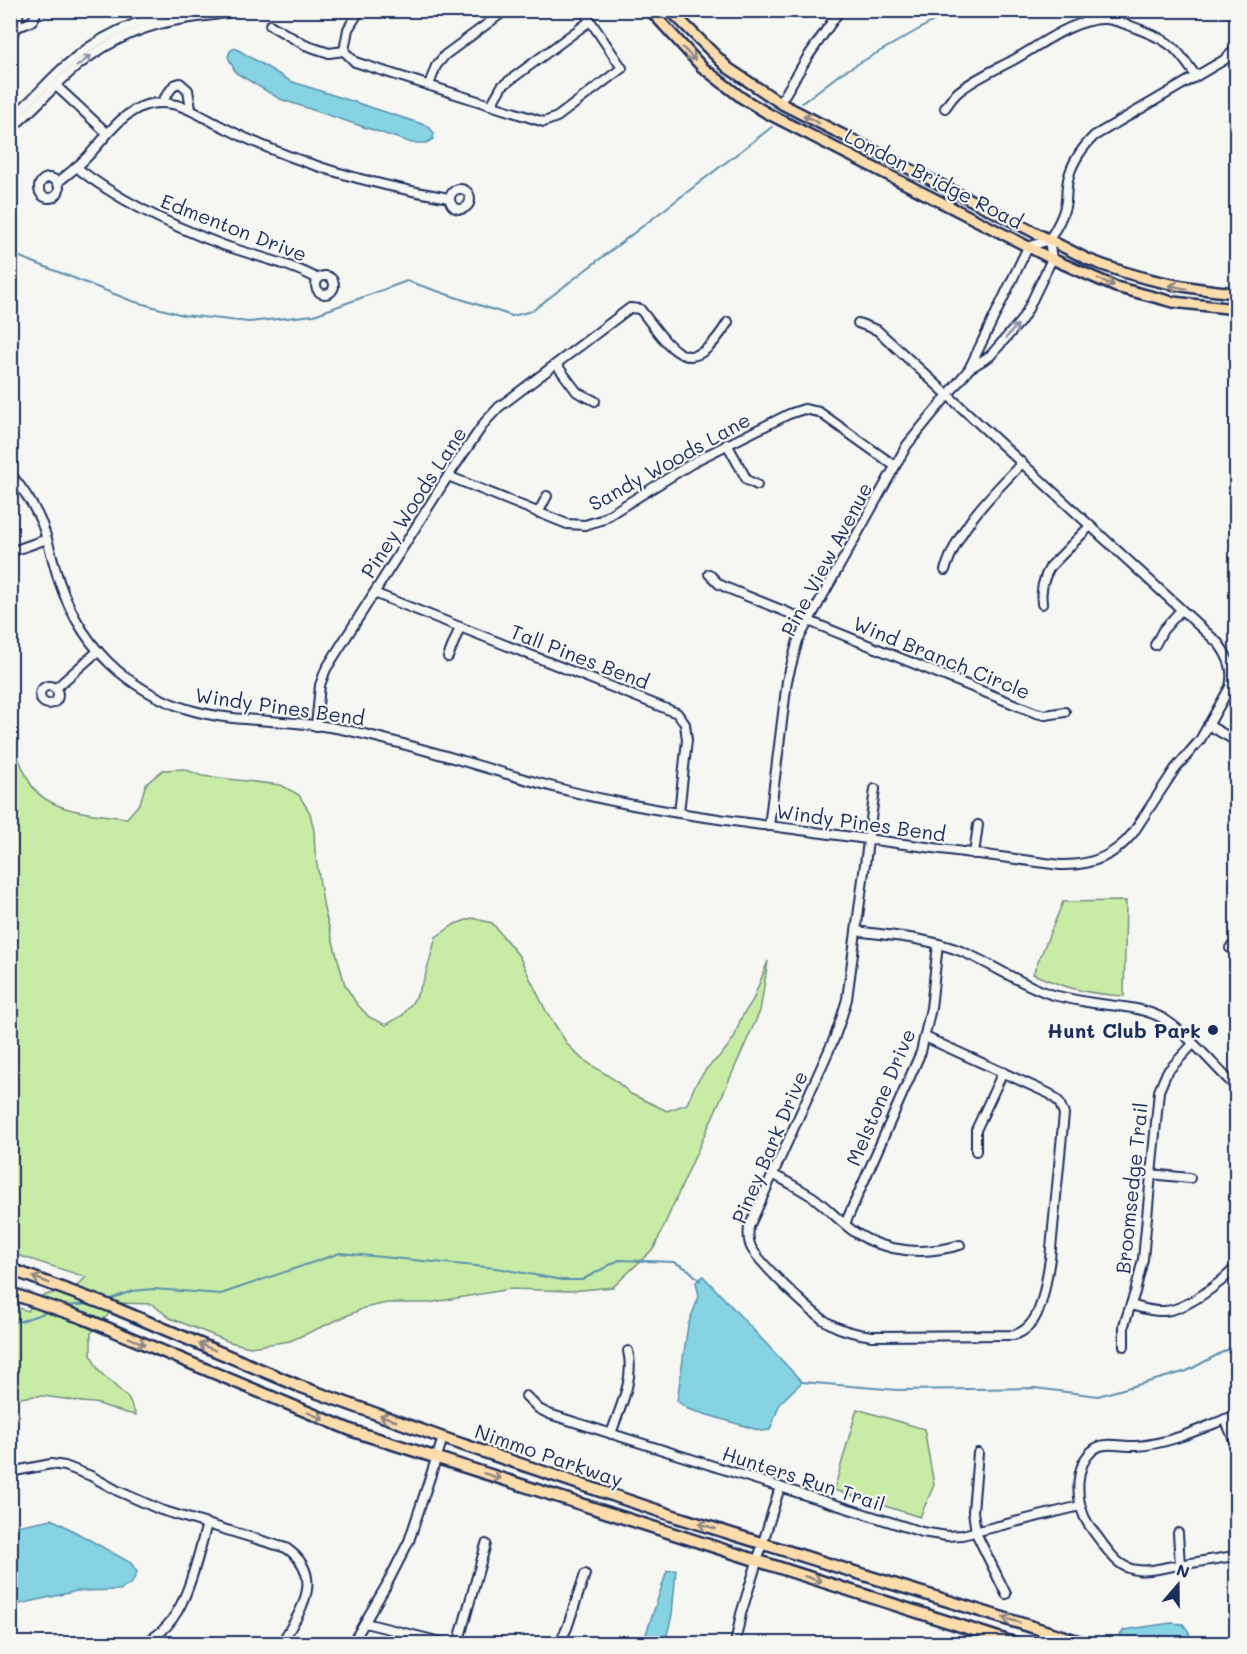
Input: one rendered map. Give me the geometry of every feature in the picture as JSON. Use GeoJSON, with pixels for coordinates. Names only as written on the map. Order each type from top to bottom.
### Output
{"type":"FeatureCollection","features":[{"type":"Feature","properties":{"kind":"highway","name":"Nimmo Parkway"},"geometry":{"type":"LineString","coordinates":[[10,1269],[110,1306],[299,1386],[443,1438],[677,1517],[1087,1644]]}},
{"type":"Feature","properties":{"kind":"highway","name":"Nimmo Parkway"},"geometry":{"type":"LineString","coordinates":[[10,1293],[83,1318],[353,1431],[1017,1644]]}},
{"type":"Feature","properties":{"kind":"main road","name":"London Bridge Road"},"geometry":{"type":"LineString","coordinates":[[650,10],[702,67],[750,103],[1028,247],[1116,287],[1194,305],[1236,309]]}},
{"type":"Feature","properties":{"kind":"main road","name":"London Bridge Road"},"geometry":{"type":"LineString","coordinates":[[670,10],[728,68],[780,103],[1049,240],[1087,259],[1132,276],[1190,289],[1236,293]]}},
{"type":"Feature","properties":{"kind":"street"},"geometry":{"type":"LineString","coordinates":[[10,39],[16,27],[18,10]]}},
{"type":"Feature","properties":{"kind":"street"},"geometry":{"type":"LineString","coordinates":[[16,27],[32,21],[36,16],[36,10]]}},
{"type":"Feature","properties":{"kind":"street"},"geometry":{"type":"LineString","coordinates":[[10,129],[27,116],[75,57],[111,34],[151,18],[185,10]]}},
{"type":"Feature","properties":{"kind":"street"},"geometry":{"type":"LineString","coordinates":[[10,119],[91,56],[138,30],[173,21],[240,10]]}},
{"type":"Feature","properties":{"kind":"street"},"geometry":{"type":"LineString","coordinates":[[344,51],[348,28],[360,10]]}},
{"type":"Feature","properties":{"kind":"street"},"geometry":{"type":"LineString","coordinates":[[429,85],[436,66],[445,56],[506,10]]}},
{"type":"Feature","properties":{"kind":"street"},"geometry":{"type":"LineString","coordinates":[[344,51],[355,62],[544,122],[557,117],[622,68],[583,10]]}},
{"type":"Feature","properties":{"kind":"street"},"geometry":{"type":"LineString","coordinates":[[780,103],[840,10]]}},
{"type":"Feature","properties":{"kind":"street"},"geometry":{"type":"LineString","coordinates":[[945,108],[957,93],[974,83],[1075,25],[1096,20],[1114,21],[1160,38],[1180,53],[1196,76]]}},
{"type":"Feature","properties":{"kind":"street"},"geometry":{"type":"LineString","coordinates":[[491,105],[502,86],[590,21]]}},
{"type":"Feature","properties":{"kind":"street"},"geometry":{"type":"LineString","coordinates":[[270,25],[305,45],[329,53],[344,51]]}},
{"type":"Feature","properties":{"kind":"street"},"geometry":{"type":"LineString","coordinates":[[1052,259],[1049,240],[1065,208],[1070,172],[1089,141],[1099,132],[1224,60],[1236,49]]}},
{"type":"Feature","properties":{"kind":"street"},"geometry":{"type":"LineString","coordinates":[[161,103],[174,85],[180,83],[188,90],[191,109]]}},
{"type":"Feature","properties":{"kind":"street"},"geometry":{"type":"LineString","coordinates":[[54,84],[107,133]]}},
{"type":"Feature","properties":{"kind":"street"},"geometry":{"type":"LineString","coordinates":[[57,183],[76,167],[107,133],[136,110],[161,103],[178,104],[191,109],[254,142],[316,166],[386,187],[449,198]]}},
{"type":"Feature","properties":{"kind":"street","name":"Edmenton Drive"},"geometry":{"type":"LineString","coordinates":[[76,167],[127,200],[189,231],[264,259],[302,270],[318,279]]}},
{"type":"Feature","properties":{"kind":"street"},"geometry":{"type":"LineString","coordinates":[[1028,247],[1049,240]]}},
{"type":"Feature","properties":{"kind":"street","name":"Pine View Avenue"},"geometry":{"type":"LineString","coordinates":[[769,826],[787,681],[798,640],[917,430],[969,369],[1028,247]]}},
{"type":"Feature","properties":{"kind":"street","name":"Pine View Avenue"},"geometry":{"type":"LineString","coordinates":[[969,369],[990,356],[1020,322],[1052,259]]}},
{"type":"Feature","properties":{"kind":"street","name":"Piney Woods Lane"},"geometry":{"type":"LineString","coordinates":[[316,726],[323,676],[474,436],[499,407],[630,308],[637,307],[669,347],[681,355],[696,356],[710,348],[728,322]]}},
{"type":"Feature","properties":{"kind":"street","name":"Windy Pines Bend"},"geometry":{"type":"LineString","coordinates":[[10,473],[35,509],[70,607],[98,651],[132,682],[166,702],[185,709],[229,718],[316,726],[358,733],[611,801],[679,813],[1072,866],[1085,865],[1108,856],[1126,842],[1175,769],[1195,748],[1230,687],[1232,677],[1228,659],[1219,644],[949,394],[877,330],[858,323]]}},
{"type":"Feature","properties":{"kind":"street"},"geometry":{"type":"LineString","coordinates":[[556,364],[577,393],[595,401]]}},
{"type":"Feature","properties":{"kind":"street","name":"Sandy Woods Lane"},"geometry":{"type":"LineString","coordinates":[[448,476],[567,524],[585,525],[594,523],[672,474],[727,444],[797,411],[812,410],[824,415],[895,466]]}},
{"type":"Feature","properties":{"kind":"street"},"geometry":{"type":"LineString","coordinates":[[727,444],[747,480],[757,486]]}},
{"type":"Feature","properties":{"kind":"street"},"geometry":{"type":"LineString","coordinates":[[945,570],[954,547],[967,524],[1022,463]]}},
{"type":"Feature","properties":{"kind":"street"},"geometry":{"type":"LineString","coordinates":[[538,513],[547,496]]}},
{"type":"Feature","properties":{"kind":"street"},"geometry":{"type":"LineString","coordinates":[[1042,604],[1041,591],[1050,567],[1090,526]]}},
{"type":"Feature","properties":{"kind":"street"},"geometry":{"type":"LineString","coordinates":[[10,552],[47,538]]}},
{"type":"Feature","properties":{"kind":"street","name":"Wind Branch Circle"},"geometry":{"type":"LineString","coordinates":[[709,574],[727,588],[1036,713],[1065,712]]}},
{"type":"Feature","properties":{"kind":"street","name":"Tall Pines Bend"},"geometry":{"type":"LineString","coordinates":[[374,593],[677,713],[685,724],[687,740],[679,813]]}},
{"type":"Feature","properties":{"kind":"street"},"geometry":{"type":"LineString","coordinates":[[1155,645],[1163,630],[1181,610]]}},
{"type":"Feature","properties":{"kind":"street"},"geometry":{"type":"LineString","coordinates":[[448,657],[460,627]]}},
{"type":"Feature","properties":{"kind":"street"},"geometry":{"type":"LineString","coordinates":[[56,688],[98,651]]}},
{"type":"Feature","properties":{"kind":"street"},"geometry":{"type":"LineString","coordinates":[[1209,725],[1236,741]]}},
{"type":"Feature","properties":{"kind":"street","name":"Piney Bark Drive"},"geometry":{"type":"LineString","coordinates":[[875,789],[847,999],[834,1039],[749,1227],[749,1241],[752,1249],[772,1271],[824,1320],[849,1332],[872,1336],[1020,1334],[1034,1321],[1050,1259],[1064,1120],[1062,1107],[1054,1097],[925,1037]]}},
{"type":"Feature","properties":{"kind":"street"},"geometry":{"type":"LineString","coordinates":[[974,854],[978,825]]}},
{"type":"Feature","properties":{"kind":"street"},"geometry":{"type":"LineString","coordinates":[[856,931],[920,939],[938,944],[982,961],[1023,983],[1046,992],[1093,1003],[1133,1007],[1153,1014],[1176,1028],[1236,1088]]}},
{"type":"Feature","properties":{"kind":"street","name":"Melstone Drive"},"geometry":{"type":"LineString","coordinates":[[845,1224],[921,1052],[935,983],[938,944]]}},
{"type":"Feature","properties":{"kind":"street","name":"Broomsedge Trail"},"geometry":{"type":"LineString","coordinates":[[1124,1346],[1123,1334],[1143,1259],[1159,1091],[1167,1072],[1193,1044]]}},
{"type":"Feature","properties":{"kind":"street"},"geometry":{"type":"LineString","coordinates":[[976,1151],[976,1130],[1003,1072]]}},
{"type":"Feature","properties":{"kind":"street"},"geometry":{"type":"LineString","coordinates":[[772,1174],[812,1197],[865,1238],[897,1249],[926,1251],[960,1245]]}},
{"type":"Feature","properties":{"kind":"street"},"geometry":{"type":"LineString","coordinates":[[1150,1174],[1190,1178]]}},
{"type":"Feature","properties":{"kind":"street"},"geometry":{"type":"LineString","coordinates":[[1131,1305],[1164,1311],[1173,1309],[1216,1286],[1236,1267]]}},
{"type":"Feature","properties":{"kind":"street"},"geometry":{"type":"LineString","coordinates":[[611,1434],[629,1377],[631,1361],[628,1350]]}},
{"type":"Feature","properties":{"kind":"street","name":"Hunters Run Trail"},"geometry":{"type":"LineString","coordinates":[[526,1396],[549,1414],[922,1532],[947,1536],[976,1533],[1080,1506]]}},
{"type":"Feature","properties":{"kind":"street"},"geometry":{"type":"LineString","coordinates":[[1236,1415],[1193,1432],[1152,1444],[1097,1447],[1087,1456],[1080,1472],[1080,1506],[1089,1525],[1119,1563],[1128,1568],[1145,1571],[1236,1556]]}},
{"type":"Feature","properties":{"kind":"street"},"geometry":{"type":"LineString","coordinates":[[1225,1419],[1236,1445]]}},
{"type":"Feature","properties":{"kind":"street"},"geometry":{"type":"LineString","coordinates":[[352,1644],[387,1586],[409,1541],[443,1438]]}},
{"type":"Feature","properties":{"kind":"street"},"geometry":{"type":"LineString","coordinates":[[978,1453],[973,1511],[976,1533],[1006,1594]]}},
{"type":"Feature","properties":{"kind":"street"},"geometry":{"type":"LineString","coordinates":[[10,1472],[51,1464],[65,1466],[91,1476],[139,1501],[207,1524],[275,1543],[293,1552],[303,1565],[308,1580],[306,1599],[281,1644]]}},
{"type":"Feature","properties":{"kind":"street"},"geometry":{"type":"LineString","coordinates":[[735,1644],[741,1614],[780,1487]]}},
{"type":"Feature","properties":{"kind":"street"},"geometry":{"type":"LineString","coordinates":[[138,1644],[157,1636],[172,1622],[179,1608],[207,1524]]}},
{"type":"Feature","properties":{"kind":"street"},"geometry":{"type":"LineString","coordinates":[[1178,1533],[1180,1565]]}},
{"type":"Feature","properties":{"kind":"street"},"geometry":{"type":"LineString","coordinates":[[458,1644],[486,1544]]}},
{"type":"Feature","properties":{"kind":"street"},"geometry":{"type":"LineString","coordinates":[[559,1644],[567,1628],[585,1574]]}},
{"type":"Feature","properties":{"kind":"street"},"geometry":{"type":"LineString","coordinates":[[364,1623],[449,1644]]}},
{"type":"Feature","properties":{"kind":"street"},"geometry":{"type":"LineString","coordinates":[[157,1636],[165,1644]]}},
{"type":"Feature","properties":{"kind":"green space"},"geometry":{"type":"Polygon","coordinates":[[[11,750],[16,752],[25,774],[40,795],[62,807],[102,815],[127,818],[140,803],[146,784],[163,770],[184,769],[202,776],[281,785],[299,795],[310,813],[324,909],[345,985],[356,1003],[369,1017],[386,1025],[403,1015],[416,997],[425,977],[436,937],[455,924],[472,918],[492,923],[519,956],[546,1011],[568,1045],[582,1059],[615,1080],[631,1094],[667,1111],[687,1104],[695,1085],[707,1068],[734,1038],[741,1018],[753,1000],[768,961],[760,1011],[654,1248],[613,1287],[571,1291],[510,1289],[428,1303],[387,1303],[364,1308],[290,1341],[250,1347],[230,1342],[170,1318],[152,1304],[119,1303],[91,1333],[91,1355],[99,1371],[128,1398],[136,1415],[96,1403],[50,1397],[29,1396],[11,1400],[11,1306],[28,1311],[39,1297],[77,1286],[86,1277],[11,1253],[11,750]]]}},
{"type":"Feature","properties":{"kind":"green space"},"geometry":{"type":"Polygon","coordinates":[[[1126,901],[1124,996],[1077,990],[1033,974],[1063,902],[1126,901]]]}},
{"type":"Feature","properties":{"kind":"green space"},"geometry":{"type":"Polygon","coordinates":[[[857,1409],[924,1429],[934,1485],[920,1517],[834,1490],[857,1409]]]}},
{"type":"Feature","properties":{"kind":"water"},"geometry":{"type":"Polygon","coordinates":[[[235,48],[290,81],[428,126],[434,133],[433,139],[426,143],[412,143],[280,99],[236,73],[228,57],[230,51],[235,48]]]}},
{"type":"Feature","properties":{"kind":"water"},"geometry":{"type":"Polygon","coordinates":[[[703,1276],[802,1382],[780,1403],[770,1430],[761,1431],[688,1409],[677,1401],[688,1325],[699,1296],[696,1282],[703,1276]]]}},
{"type":"Feature","properties":{"kind":"water"},"geometry":{"type":"Polygon","coordinates":[[[52,1519],[131,1563],[137,1572],[132,1583],[120,1590],[77,1591],[11,1606],[11,1527],[52,1519]]]}},
{"type":"Feature","properties":{"kind":"water"},"geometry":{"type":"Polygon","coordinates":[[[676,1570],[672,1615],[665,1643],[643,1643],[667,1571],[676,1570]]]}},
{"type":"Feature","properties":{"kind":"water"},"geometry":{"type":"Polygon","coordinates":[[[1171,1623],[1183,1624],[1189,1632],[1191,1643],[1141,1644],[1124,1639],[1119,1635],[1124,1630],[1171,1623]]]}},
{"type":"Feature","properties":{"kind":"waterway"},"geometry":{"type":"LineString","coordinates":[[802,103],[840,74],[953,10]]}},
{"type":"Feature","properties":{"kind":"waterway"},"geometry":{"type":"LineString","coordinates":[[10,253],[132,301],[183,315],[249,322],[314,315],[407,281],[512,316],[532,311],[772,127]]}},
{"type":"Feature","properties":{"kind":"waterway"},"geometry":{"type":"LineString","coordinates":[[108,1300],[132,1291],[154,1289],[221,1294],[340,1253],[496,1268],[562,1280],[582,1280],[619,1260],[674,1262],[689,1270],[700,1281]]}},
{"type":"Feature","properties":{"kind":"waterway"},"geometry":{"type":"LineString","coordinates":[[64,1306],[91,1304]]}},
{"type":"Feature","properties":{"kind":"waterway"},"geometry":{"type":"LineString","coordinates":[[10,1322],[21,1321],[50,1311]]}},
{"type":"Feature","properties":{"kind":"waterway"},"geometry":{"type":"LineString","coordinates":[[802,1382],[898,1390],[1035,1388],[1098,1396],[1187,1371],[1236,1345]]}},
{"type":"Feature","properties":{"kind":"place","name":"Hunt Club Park"},"geometry":{"type":"Point","coordinates":[1213,1030]}}]}
